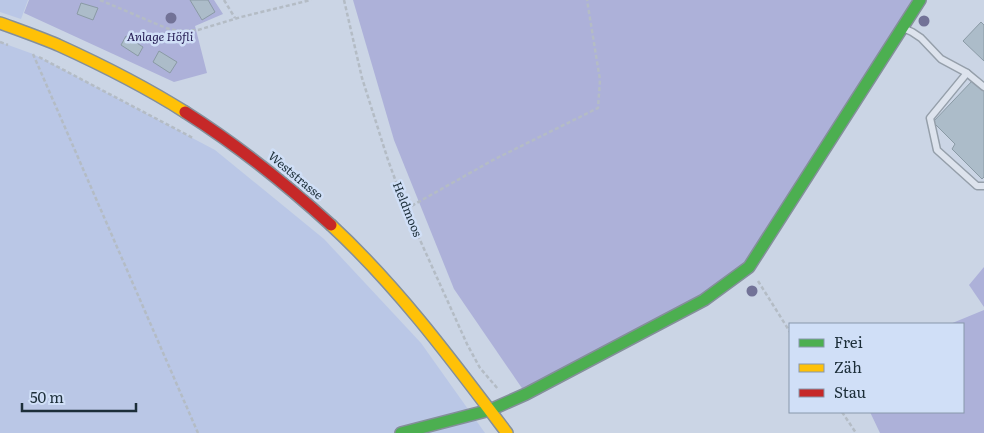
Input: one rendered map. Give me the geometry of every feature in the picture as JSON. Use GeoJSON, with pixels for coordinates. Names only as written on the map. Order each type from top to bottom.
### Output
{"type":"FeatureCollection","features":[{"type":"Feature","properties":{"kind":"street"},"geometry":{"type":"LineString","coordinates":[[401,433],[490,410],[526,394],[704,300],[749,267],[920,0]]}},
{"type":"Feature","properties":{"kind":"street","name":"Weststrasse"},"geometry":{"type":"LineString","coordinates":[[0,23],[66,48],[116,72],[168,101],[222,135],[263,165],[330,223],[379,273],[437,340],[507,433]]}},
{"type":"Feature","properties":{"kind":"lane"},"geometry":{"type":"LineString","coordinates":[[902,28],[912,32],[941,59],[967,73],[984,88]]}},
{"type":"Feature","properties":{"kind":"lane"},"geometry":{"type":"LineString","coordinates":[[967,73],[930,118],[937,150],[977,186],[984,186]]}},
{"type":"Feature","properties":{"kind":"path"},"geometry":{"type":"LineString","coordinates":[[100,0],[166,28],[178,31],[198,30],[235,18],[310,0]]}},
{"type":"Feature","properties":{"kind":"path"},"geometry":{"type":"LineString","coordinates":[[224,0],[235,18]]}},
{"type":"Feature","properties":{"kind":"path","name":"Heldmoos"},"geometry":{"type":"LineString","coordinates":[[344,0],[362,78],[406,209],[467,344],[480,368],[508,402]]}},
{"type":"Feature","properties":{"kind":"path"},"geometry":{"type":"LineString","coordinates":[[406,209],[494,160],[598,108],[600,80],[587,0]]}},
{"type":"Feature","properties":{"kind":"path"},"geometry":{"type":"LineString","coordinates":[[0,42],[8,45]]}},
{"type":"Feature","properties":{"kind":"path"},"geometry":{"type":"LineString","coordinates":[[198,140],[33,54],[198,433]]}},
{"type":"Feature","properties":{"kind":"path"},"geometry":{"type":"LineString","coordinates":[[749,267],[789,330]]}},
{"type":"Feature","properties":{"kind":"path"},"geometry":{"type":"LineString","coordinates":[[843,413],[856,433]]}},
{"type":"Feature","properties":{"kind":"shaded area"},"geometry":{"type":"Polygon","coordinates":[[[0,0],[28,0],[21,19],[0,12],[0,0]]]}},
{"type":"Feature","properties":{"kind":"shaded area"},"geometry":{"type":"Polygon","coordinates":[[[0,42],[33,54],[215,150],[324,239],[421,343],[485,433],[0,433],[0,42]]]}},
{"type":"Feature","properties":{"kind":"green space","name":"Anlage Höfli"},"geometry":{"type":"Polygon","coordinates":[[[29,0],[214,0],[223,14],[195,26],[207,73],[174,82],[24,13],[29,0]]]}},
{"type":"Feature","properties":{"kind":"green space"},"geometry":{"type":"Polygon","coordinates":[[[353,0],[920,0],[749,267],[526,394],[454,289],[394,140],[353,0]]]}},
{"type":"Feature","properties":{"kind":"green space"},"geometry":{"type":"Polygon","coordinates":[[[984,267],[984,307],[969,285],[984,267]]]}},
{"type":"Feature","properties":{"kind":"green space"},"geometry":{"type":"Polygon","coordinates":[[[984,310],[984,433],[880,433],[870,413],[964,413],[964,323],[952,323],[984,310]]]}},
{"type":"Feature","properties":{"kind":"building"},"geometry":{"type":"Polygon","coordinates":[[[190,0],[208,0],[215,12],[202,20],[190,0]]]}},
{"type":"Feature","properties":{"kind":"building"},"geometry":{"type":"Polygon","coordinates":[[[81,3],[98,8],[93,20],[77,14],[81,3]]]}},
{"type":"Feature","properties":{"kind":"building"},"geometry":{"type":"Polygon","coordinates":[[[981,22],[984,25],[984,61],[963,41],[981,22]]]}},
{"type":"Feature","properties":{"kind":"building"},"geometry":{"type":"Polygon","coordinates":[[[126,36],[143,47],[138,56],[121,45],[126,36]]]}},
{"type":"Feature","properties":{"kind":"building"},"geometry":{"type":"Polygon","coordinates":[[[159,51],[177,62],[170,73],[153,62],[159,51]]]}},
{"type":"Feature","properties":{"kind":"building"},"geometry":{"type":"Polygon","coordinates":[[[973,80],[984,91],[984,177],[982,179],[952,149],[955,144],[933,122],[973,80]]]}},
{"type":"Feature","properties":{"kind":"traffic: fast"},"geometry":{"type":"LineString","coordinates":[[401,433],[490,410],[526,394],[704,300],[749,267],[920,0]]}},
{"type":"Feature","properties":{"kind":"traffic: slow"},"geometry":{"type":"LineString","coordinates":[[0,23],[51,42],[91,60],[185,112]]}},
{"type":"Feature","properties":{"kind":"traffic: slow"},"geometry":{"type":"LineString","coordinates":[[331,225],[402,299],[445,351],[507,433]]}},
{"type":"Feature","properties":{"kind":"traffic: jam"},"geometry":{"type":"LineString","coordinates":[[185,112],[260,165],[331,225]]}}]}
